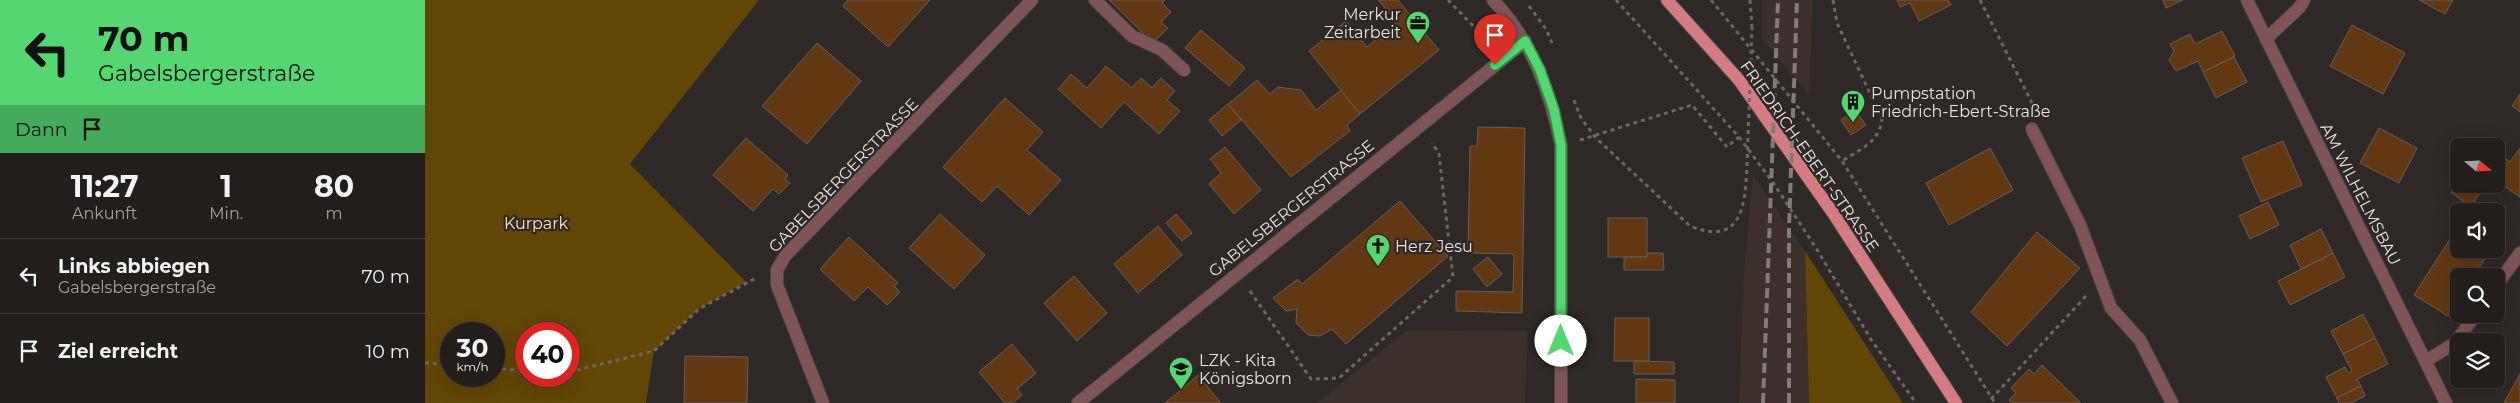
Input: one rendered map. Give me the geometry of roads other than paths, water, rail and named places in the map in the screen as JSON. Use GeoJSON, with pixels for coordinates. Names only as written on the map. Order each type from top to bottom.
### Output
{"type":"FeatureCollection","features":[{"type":"Feature","properties":{"kind":"main road","name":"FRIEDRICH-EBERT-STRASSE"},"geometry":{"type":"LineString","coordinates":[[1667,0],[1739,80],[1833,213],[1956,403]]}},
{"type":"Feature","properties":{"kind":"street","name":"GABELSBERGERSTRASSE"},"geometry":{"type":"LineString","coordinates":[[823,403],[777,286],[777,270],[785,256],[1032,0]]}},
{"type":"Feature","properties":{"kind":"street"},"geometry":{"type":"LineString","coordinates":[[1095,0],[1132,36],[1161,50],[1184,70]]}},
{"type":"Feature","properties":{"kind":"street"},"geometry":{"type":"LineString","coordinates":[[1493,0],[1525,41],[1540,70],[1554,110],[1561,145],[1561,403]]}},
{"type":"Feature","properties":{"kind":"street","name":"AM WILHELMSBAU"},"geometry":{"type":"LineString","coordinates":[[2247,0],[2427,361],[2446,403]]}},
{"type":"Feature","properties":{"kind":"street"},"geometry":{"type":"LineString","coordinates":[[2266,39],[2299,8],[2304,0]]}},
{"type":"Feature","properties":{"kind":"street","name":"GABELSBERGERSTRASSE"},"geometry":{"type":"LineString","coordinates":[[1078,403],[1237,272],[1525,41]]}},
{"type":"Feature","properties":{"kind":"street"},"geometry":{"type":"LineString","coordinates":[[2032,129],[2081,225],[2111,308],[2140,340],[2172,403]]}},
{"type":"Feature","properties":{"kind":"street"},"geometry":{"type":"LineString","coordinates":[[2505,274],[2520,253]]}},
{"type":"Feature","properties":{"kind":"street"},"geometry":{"type":"LineString","coordinates":[[2427,361],[2455,343],[2469,323]]}},
{"type":"Feature","properties":{"kind":"railway"},"geometry":{"type":"LineString","coordinates":[[1763,403],[1778,0]]}},
{"type":"Feature","properties":{"kind":"railway"},"geometry":{"type":"LineString","coordinates":[[1789,403],[1789,227],[1797,0]]}},
{"type":"Feature","properties":{"kind":"place","name":"Merkur Zeitarbeit"},"geometry":{"type":"Point","coordinates":[1418,44]}},
{"type":"Feature","properties":{"kind":"place","name":"Pumpstation Friedrich-Ebert-Straße"},"geometry":{"type":"Point","coordinates":[1853,123]}},
{"type":"Feature","properties":{"kind":"place","name":"Herz Jesu"},"geometry":{"type":"Point","coordinates":[1378,267]}},
{"type":"Feature","properties":{"kind":"place","name":"LZK - Kita Königsborn"},"geometry":{"type":"Point","coordinates":[1181,390]}},
{"type":"Feature","properties":{"kind":"park label","name":"Kurpark"},"geometry":{"type":"Point","coordinates":[536,223]}}]}
